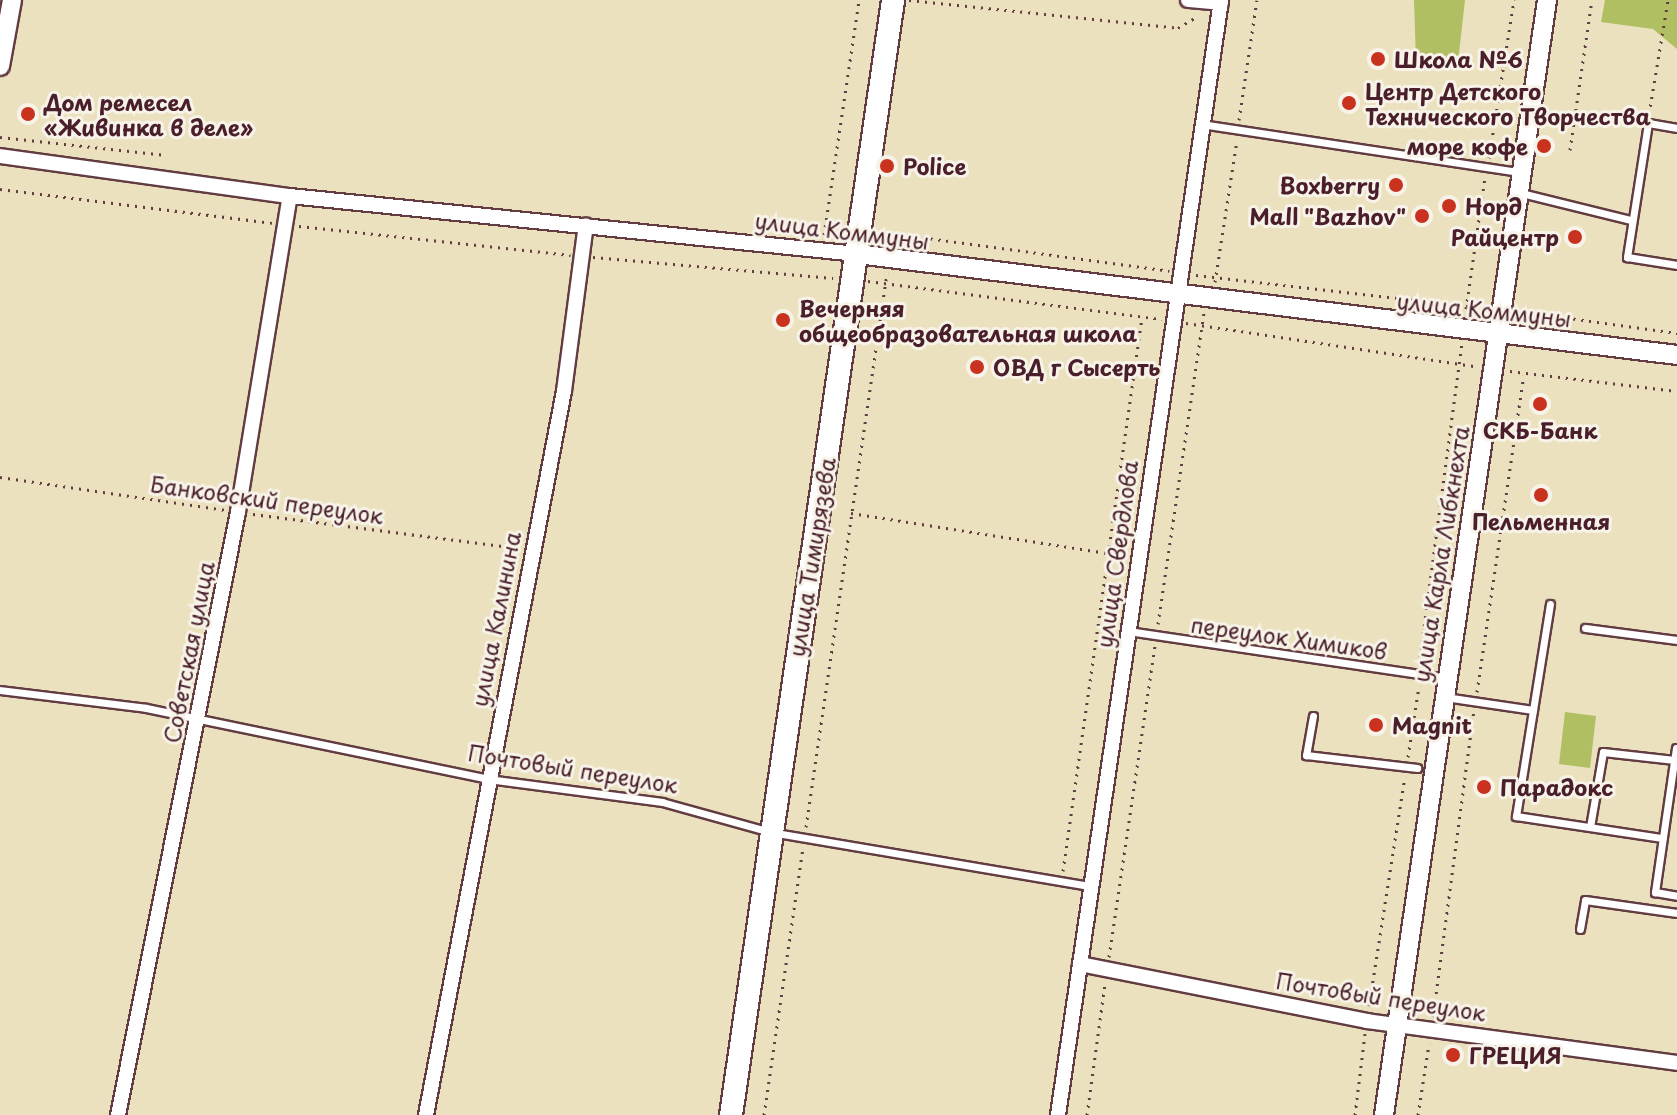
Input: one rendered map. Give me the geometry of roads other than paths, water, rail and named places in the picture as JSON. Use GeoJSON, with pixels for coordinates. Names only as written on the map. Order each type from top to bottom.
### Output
{"type":"FeatureCollection","features":[{"type":"Feature","properties":{"kind":"main road","name":"улица Тимирязева"},"geometry":{"type":"LineString","coordinates":[[731,1115],[893,0]]}},
{"type":"Feature","properties":{"kind":"street"},"geometry":{"type":"LineString","coordinates":[[0,66],[12,0]]}},
{"type":"Feature","properties":{"kind":"street"},"geometry":{"type":"LineString","coordinates":[[1188,0],[1221,2]]}},
{"type":"Feature","properties":{"kind":"street","name":"улица Карла Либкнехта"},"geometry":{"type":"LineString","coordinates":[[1384,1115],[1493,332],[1547,0]]}},
{"type":"Feature","properties":{"kind":"street","name":"улица Свердлова"},"geometry":{"type":"LineString","coordinates":[[1058,1115],[1221,2]]}},
{"type":"Feature","properties":{"kind":"street","name":"улица Коммуны"},"geometry":{"type":"LineString","coordinates":[[0,156],[290,196],[857,254],[1209,302],[1677,355]]}},
{"type":"Feature","properties":{"kind":"street","name":"Советская улица"},"geometry":{"type":"LineString","coordinates":[[118,1115],[238,512],[290,196]]}},
{"type":"Feature","properties":{"kind":"street","name":"улица Калинина"},"geometry":{"type":"LineString","coordinates":[[426,1115],[530,550],[564,391],[586,225]]}},
{"type":"Feature","properties":{"kind":"street","name":"Почтовый переулок"},"geometry":{"type":"LineString","coordinates":[[1080,964],[1367,1021],[1432,1026],[1677,1063]]}},
{"type":"Feature","properties":{"kind":"lane"},"geometry":{"type":"LineString","coordinates":[[1677,128],[1648,123],[1627,257],[1677,265]]}},
{"type":"Feature","properties":{"kind":"lane"},"geometry":{"type":"LineString","coordinates":[[1201,124],[1519,172]]}},
{"type":"Feature","properties":{"kind":"lane"},"geometry":{"type":"LineString","coordinates":[[1515,192],[1631,220]]}},
{"type":"Feature","properties":{"kind":"lane"},"geometry":{"type":"LineString","coordinates":[[1550,604],[1516,816],[1662,838]]}},
{"type":"Feature","properties":{"kind":"lane"},"geometry":{"type":"LineString","coordinates":[[1585,628],[1677,640]]}},
{"type":"Feature","properties":{"kind":"lane","name":"переулок Химиков"},"geometry":{"type":"LineString","coordinates":[[1128,631],[1421,674],[1476,701],[1533,710]]}},
{"type":"Feature","properties":{"kind":"lane","name":"Почтовый переулок"},"geometry":{"type":"LineString","coordinates":[[0,690],[197,718],[488,779],[662,802],[770,832],[1091,886]]}},
{"type":"Feature","properties":{"kind":"lane"},"geometry":{"type":"LineString","coordinates":[[1313,716],[1306,755],[1417,768]]}},
{"type":"Feature","properties":{"kind":"lane"},"geometry":{"type":"LineString","coordinates":[[1676,748],[1655,892],[1677,896]]}},
{"type":"Feature","properties":{"kind":"lane"},"geometry":{"type":"LineString","coordinates":[[1590,827],[1603,752],[1675,760]]}},
{"type":"Feature","properties":{"kind":"lane"},"geometry":{"type":"LineString","coordinates":[[1580,929],[1585,900],[1677,913]]}},
{"type":"Feature","properties":{"kind":"place","name":"Школа №6"},"geometry":{"type":"Point","coordinates":[1378,59]}},
{"type":"Feature","properties":{"kind":"place","name":"Центр Детского Технического Творчества"},"geometry":{"type":"Point","coordinates":[1349,103]}},
{"type":"Feature","properties":{"kind":"place","name":"Дом ремесел «Живинка в деле»"},"geometry":{"type":"Point","coordinates":[28,114]}},
{"type":"Feature","properties":{"kind":"place","name":"море кофе"},"geometry":{"type":"Point","coordinates":[1544,146]}},
{"type":"Feature","properties":{"kind":"place","name":"Police"},"geometry":{"type":"Point","coordinates":[887,166]}},
{"type":"Feature","properties":{"kind":"place","name":"Boxberry"},"geometry":{"type":"Point","coordinates":[1396,185]}},
{"type":"Feature","properties":{"kind":"place","name":"Норд"},"geometry":{"type":"Point","coordinates":[1449,206]}},
{"type":"Feature","properties":{"kind":"place","name":"Mall \"Bazhov\""},"geometry":{"type":"Point","coordinates":[1422,216]}},
{"type":"Feature","properties":{"kind":"place","name":"Райцентр"},"geometry":{"type":"Point","coordinates":[1575,237]}},
{"type":"Feature","properties":{"kind":"place","name":"Вечерняя общеобразовательная школа"},"geometry":{"type":"Point","coordinates":[783,320]}},
{"type":"Feature","properties":{"kind":"place","name":"ОВД г Сысерть"},"geometry":{"type":"Point","coordinates":[977,367]}},
{"type":"Feature","properties":{"kind":"place","name":"СКБ-Банк"},"geometry":{"type":"Point","coordinates":[1540,404]}},
{"type":"Feature","properties":{"kind":"place","name":"Пельменная"},"geometry":{"type":"Point","coordinates":[1541,495]}},
{"type":"Feature","properties":{"kind":"place","name":"Magnit"},"geometry":{"type":"Point","coordinates":[1376,725]}},
{"type":"Feature","properties":{"kind":"place","name":"Парадокс"},"geometry":{"type":"Point","coordinates":[1484,787]}},
{"type":"Feature","properties":{"kind":"place","name":"ГРЕЦИЯ"},"geometry":{"type":"Point","coordinates":[1453,1055]}}]}
